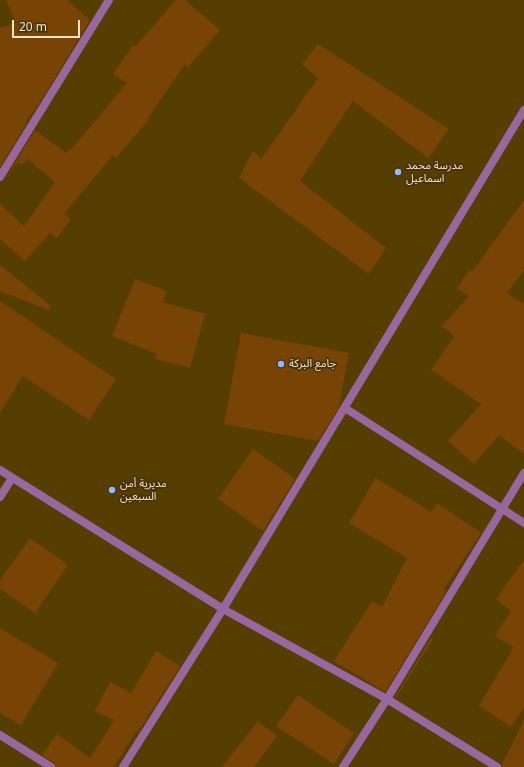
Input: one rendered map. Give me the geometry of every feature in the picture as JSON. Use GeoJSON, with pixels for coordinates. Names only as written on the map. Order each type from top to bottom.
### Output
{"type":"FeatureCollection","features":[{"type":"Feature","properties":{"kind":"street"},"geometry":{"type":"LineString","coordinates":[[0,176],[110,0]]}},
{"type":"Feature","properties":{"kind":"street"},"geometry":{"type":"LineString","coordinates":[[123,767],[223,609],[524,110]]}},
{"type":"Feature","properties":{"kind":"street"},"geometry":{"type":"LineString","coordinates":[[345,408],[524,523]]}},
{"type":"Feature","properties":{"kind":"street"},"geometry":{"type":"LineString","coordinates":[[0,470],[223,609],[387,699],[497,767]]}},
{"type":"Feature","properties":{"kind":"street"},"geometry":{"type":"LineString","coordinates":[[343,767],[387,699],[524,473]]}},
{"type":"Feature","properties":{"kind":"street"},"geometry":{"type":"LineString","coordinates":[[0,498],[12,478]]}},
{"type":"Feature","properties":{"kind":"street"},"geometry":{"type":"LineString","coordinates":[[0,735],[51,767]]}},
{"type":"Feature","properties":{"kind":"building"},"geometry":{"type":"Polygon","coordinates":[[[6,0],[67,0],[90,20],[37,107],[25,122],[27,123],[0,167],[0,28],[16,23],[6,0]]]}},
{"type":"Feature","properties":{"kind":"building"},"geometry":{"type":"Polygon","coordinates":[[[176,0],[185,0],[220,30],[188,67],[185,64],[148,118],[149,119],[116,158],[113,155],[64,214],[71,219],[57,238],[50,233],[25,261],[0,239],[0,204],[24,226],[55,182],[27,159],[22,165],[18,162],[5,180],[35,130],[66,153],[69,149],[70,151],[127,83],[113,74],[133,45],[135,47],[176,0]]]}},
{"type":"Feature","properties":{"kind":"building"},"geometry":{"type":"Polygon","coordinates":[[[318,44],[449,129],[428,158],[353,101],[300,181],[386,248],[369,274],[239,178],[253,151],[261,159],[318,78],[302,64],[318,44]]]}},
{"type":"Feature","properties":{"kind":"building"},"geometry":{"type":"Polygon","coordinates":[[[524,200],[524,270],[507,293],[524,304],[524,454],[499,435],[474,464],[448,441],[481,404],[431,370],[454,336],[442,326],[469,296],[457,289],[469,270],[472,272],[524,200]]]}},
{"type":"Feature","properties":{"kind":"building"},"geometry":{"type":"Polygon","coordinates":[[[0,265],[51,306],[48,310],[0,291],[0,265]]]}},
{"type":"Feature","properties":{"kind":"building"},"geometry":{"type":"Polygon","coordinates":[[[135,279],[167,291],[163,302],[205,314],[190,368],[156,359],[157,354],[112,336],[135,279]]]}},
{"type":"Feature","properties":{"kind":"building"},"geometry":{"type":"Polygon","coordinates":[[[0,301],[116,379],[89,420],[23,376],[0,413],[0,301]]]}},
{"type":"Feature","properties":{"kind":"building"},"geometry":{"type":"Polygon","coordinates":[[[241,333],[349,353],[339,407],[318,441],[224,424],[241,333]]]}},
{"type":"Feature","properties":{"kind":"building"},"geometry":{"type":"Polygon","coordinates":[[[253,449],[295,479],[263,531],[218,499],[253,449]]]}},
{"type":"Feature","properties":{"kind":"building"},"geometry":{"type":"Polygon","coordinates":[[[376,478],[431,512],[437,503],[481,533],[443,590],[446,592],[385,692],[334,661],[372,601],[382,607],[407,558],[349,523],[376,478]]]}},
{"type":"Feature","properties":{"kind":"building"},"geometry":{"type":"Polygon","coordinates":[[[30,538],[68,565],[35,613],[0,589],[0,580],[30,538]]]}},
{"type":"Feature","properties":{"kind":"building"},"geometry":{"type":"Polygon","coordinates":[[[524,560],[524,707],[511,727],[479,706],[514,647],[495,636],[511,611],[496,599],[524,560]]]}},
{"type":"Feature","properties":{"kind":"building"},"geometry":{"type":"Polygon","coordinates":[[[0,628],[58,663],[21,725],[0,713],[0,628]]]}},
{"type":"Feature","properties":{"kind":"building"},"geometry":{"type":"Polygon","coordinates":[[[431,638],[433,639],[396,698],[395,697],[431,638]]]}},
{"type":"Feature","properties":{"kind":"building"},"geometry":{"type":"Polygon","coordinates":[[[156,651],[180,666],[138,732],[136,731],[114,767],[56,767],[54,763],[42,755],[57,734],[90,758],[114,720],[95,711],[110,682],[131,693],[156,651]]]}},
{"type":"Feature","properties":{"kind":"building"},"geometry":{"type":"Polygon","coordinates":[[[298,695],[354,733],[334,764],[276,726],[298,695]]]}},
{"type":"Feature","properties":{"kind":"building"},"geometry":{"type":"Polygon","coordinates":[[[524,720],[524,767],[502,767],[502,764],[524,720]]]}},
{"type":"Feature","properties":{"kind":"building"},"geometry":{"type":"Polygon","coordinates":[[[258,721],[277,736],[254,767],[222,767],[258,721]]]}},
{"type":"Feature","properties":{"kind":"place","name":"مدرسة محمد اسماعيل"},"geometry":{"type":"Point","coordinates":[398,172]}},
{"type":"Feature","properties":{"kind":"place","name":"جامع البركة"},"geometry":{"type":"Point","coordinates":[281,364]}},
{"type":"Feature","properties":{"kind":"place","name":"مديرية أمن السبعين"},"geometry":{"type":"Point","coordinates":[112,490]}}]}
